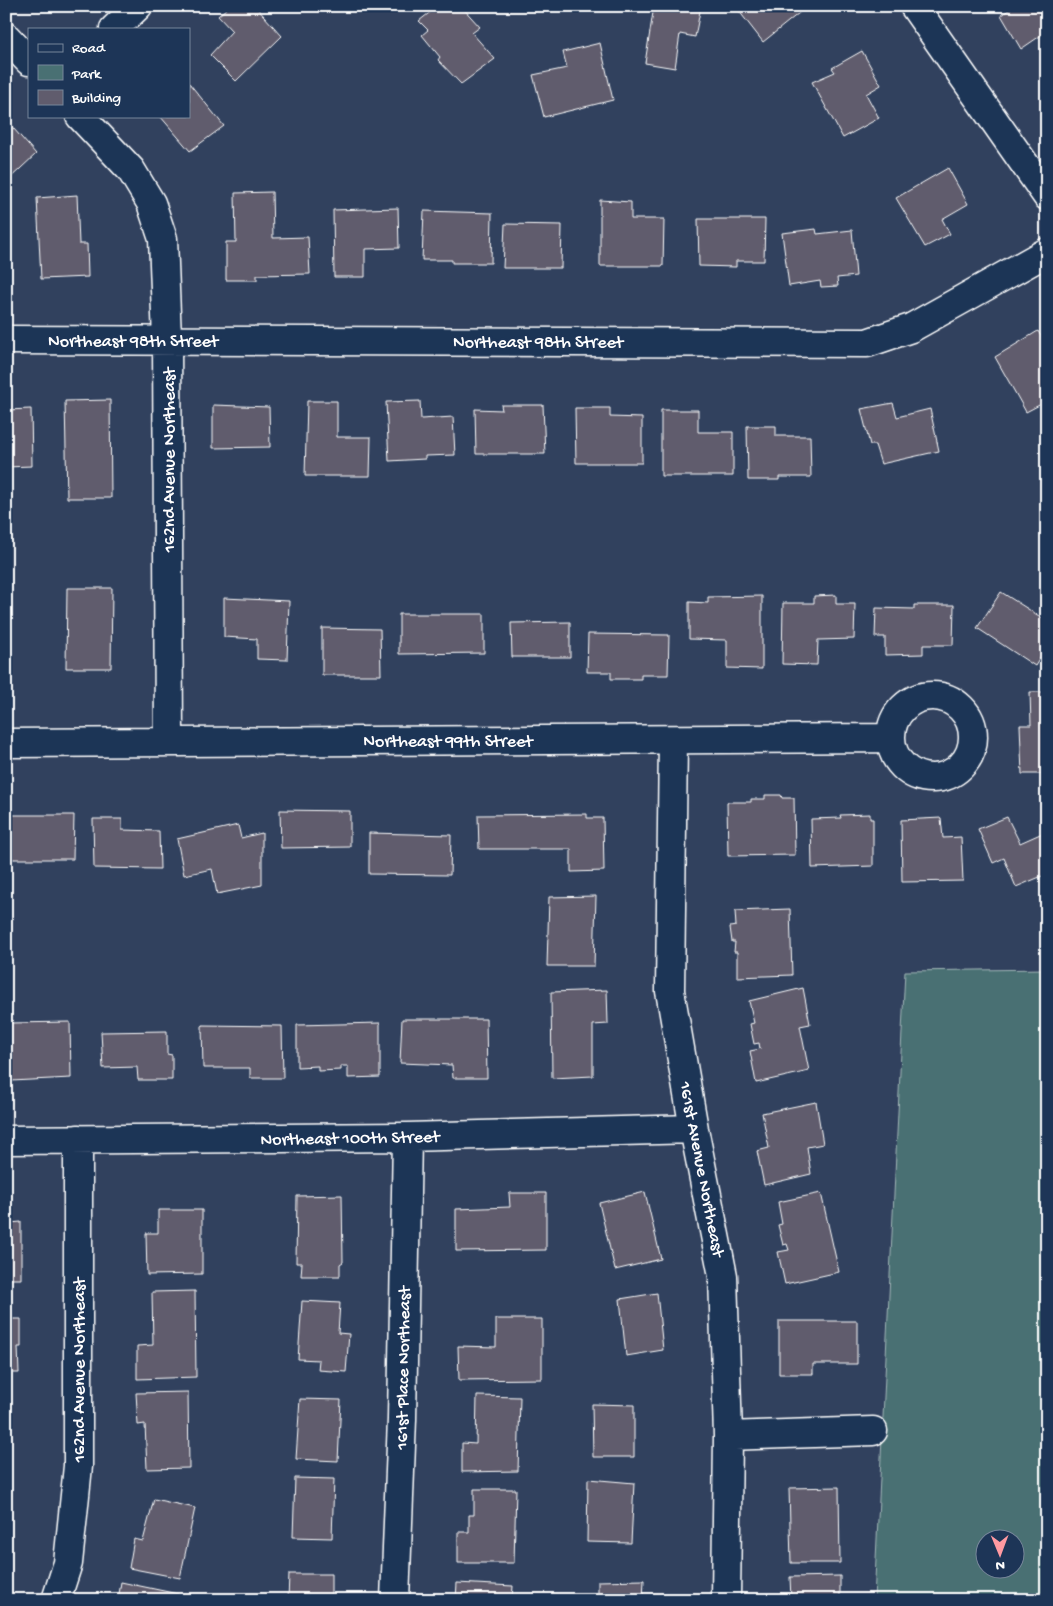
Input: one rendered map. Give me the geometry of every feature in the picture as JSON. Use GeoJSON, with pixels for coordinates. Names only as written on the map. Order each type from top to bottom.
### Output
{"type":"FeatureCollection","features":[{"type":"Feature","properties":{"kind":"street"},"geometry":{"type":"LineString","coordinates":[[115,28],[138,6]]}},
{"type":"Feature","properties":{"kind":"street"},"geometry":{"type":"LineString","coordinates":[[914,6],[1047,196]]}},
{"type":"Feature","properties":{"kind":"street"},"geometry":{"type":"LineString","coordinates":[[6,38],[28,60]]}},
{"type":"Feature","properties":{"kind":"street","name":"162nd Avenue Northeast"},"geometry":{"type":"LineString","coordinates":[[82,118],[131,170],[151,203],[163,240],[167,339],[169,741]]}},
{"type":"Feature","properties":{"kind":"street","name":"Northeast 98th Street"},"geometry":{"type":"LineString","coordinates":[[6,340],[167,339],[867,343],[911,328],[1047,252]]}},
{"type":"Feature","properties":{"kind":"street","name":"Northeast 99th Street"},"geometry":{"type":"LineString","coordinates":[[6,743],[890,738]]}},
{"type":"Feature","properties":{"kind":"street","name":"161st Avenue Northeast"},"geometry":{"type":"LineString","coordinates":[[673,740],[670,991],[723,1276],[728,1436],[726,1600]]}},
{"type":"Feature","properties":{"kind":"street","name":"Northeast 100th Street"},"geometry":{"type":"LineString","coordinates":[[6,1140],[407,1137],[694,1128]]}},
{"type":"Feature","properties":{"kind":"street","name":"161st Place Northeast"},"geometry":{"type":"LineString","coordinates":[[394,1600],[402,1419],[407,1137]]}},
{"type":"Feature","properties":{"kind":"street","name":"162nd Avenue Northeast"},"geometry":{"type":"LineString","coordinates":[[56,1600],[68,1563],[78,1466],[78,1139]]}},
{"type":"Feature","properties":{"kind":"street"},"geometry":{"type":"LineString","coordinates":[[728,1436],[873,1431]]}},
{"type":"Feature","properties":{"kind":"green space"},"geometry":{"type":"Polygon","coordinates":[[[1047,969],[1047,1600],[874,1600],[905,971],[1047,969]]]}},
{"type":"Feature","properties":{"kind":"building"},"geometry":{"type":"Polygon","coordinates":[[[229,6],[255,6],[282,36],[236,81],[210,55],[232,31],[218,16],[229,6]]]}},
{"type":"Feature","properties":{"kind":"building"},"geometry":{"type":"Polygon","coordinates":[[[438,6],[461,6],[480,27],[472,33],[495,59],[461,84],[438,60],[440,57],[422,35],[428,30],[419,21],[438,6]]]}},
{"type":"Feature","properties":{"kind":"building"},"geometry":{"type":"Polygon","coordinates":[[[654,6],[701,6],[695,37],[680,34],[675,68],[645,63],[654,6]]]}},
{"type":"Feature","properties":{"kind":"building"},"geometry":{"type":"Polygon","coordinates":[[[735,6],[802,6],[804,9],[763,42],[735,6]]]}},
{"type":"Feature","properties":{"kind":"building"},"geometry":{"type":"Polygon","coordinates":[[[1015,6],[1047,6],[1047,19],[1041,23],[1046,32],[1021,49],[1001,15],[1015,6]]]}},
{"type":"Feature","properties":{"kind":"building"},"geometry":{"type":"Polygon","coordinates":[[[600,43],[613,100],[544,117],[533,75],[567,68],[563,52],[600,43]]]}},
{"type":"Feature","properties":{"kind":"building"},"geometry":{"type":"Polygon","coordinates":[[[862,51],[881,85],[866,94],[879,118],[843,138],[812,82],[835,72],[832,68],[862,51]]]}},
{"type":"Feature","properties":{"kind":"building"},"geometry":{"type":"Polygon","coordinates":[[[190,84],[224,126],[190,151],[162,118],[190,118],[190,84]]]}},
{"type":"Feature","properties":{"kind":"building"},"geometry":{"type":"Polygon","coordinates":[[[6,120],[36,154],[6,182],[6,120]]]}},
{"type":"Feature","properties":{"kind":"building"},"geometry":{"type":"Polygon","coordinates":[[[948,168],[968,204],[942,219],[950,234],[925,247],[896,198],[948,168]]]}},
{"type":"Feature","properties":{"kind":"building"},"geometry":{"type":"Polygon","coordinates":[[[272,192],[273,238],[308,237],[310,274],[257,275],[257,280],[226,280],[226,242],[236,242],[235,193],[272,192]]]}},
{"type":"Feature","properties":{"kind":"building"},"geometry":{"type":"Polygon","coordinates":[[[77,195],[79,244],[87,244],[88,277],[41,279],[37,198],[77,195]]]}},
{"type":"Feature","properties":{"kind":"building"},"geometry":{"type":"Polygon","coordinates":[[[600,200],[631,202],[631,219],[664,219],[663,266],[600,266],[600,200]]]}},
{"type":"Feature","properties":{"kind":"building"},"geometry":{"type":"Polygon","coordinates":[[[398,208],[399,248],[365,249],[365,277],[334,277],[333,210],[398,208]]]}},
{"type":"Feature","properties":{"kind":"building"},"geometry":{"type":"Polygon","coordinates":[[[424,211],[492,213],[491,263],[452,263],[452,260],[422,260],[424,211]]]}},
{"type":"Feature","properties":{"kind":"building"},"geometry":{"type":"Polygon","coordinates":[[[698,219],[765,219],[764,261],[736,261],[736,267],[699,266],[698,219]]]}},
{"type":"Feature","properties":{"kind":"building"},"geometry":{"type":"Polygon","coordinates":[[[505,224],[562,225],[561,268],[503,268],[505,224]]]}},
{"type":"Feature","properties":{"kind":"building"},"geometry":{"type":"Polygon","coordinates":[[[816,229],[817,234],[852,230],[856,276],[837,278],[838,286],[821,287],[820,281],[789,286],[782,233],[816,229]]]}},
{"type":"Feature","properties":{"kind":"building"},"geometry":{"type":"Polygon","coordinates":[[[1038,331],[1047,346],[1047,401],[1026,412],[995,357],[1038,331]]]}},
{"type":"Feature","properties":{"kind":"building"},"geometry":{"type":"Polygon","coordinates":[[[110,400],[111,498],[67,498],[65,401],[110,400]]]}},
{"type":"Feature","properties":{"kind":"building"},"geometry":{"type":"Polygon","coordinates":[[[307,401],[337,401],[337,437],[371,437],[370,476],[305,476],[307,401]]]}},
{"type":"Feature","properties":{"kind":"building"},"geometry":{"type":"Polygon","coordinates":[[[420,401],[421,419],[453,417],[455,455],[425,456],[425,459],[389,461],[386,402],[420,401]]]}},
{"type":"Feature","properties":{"kind":"building"},"geometry":{"type":"Polygon","coordinates":[[[893,403],[897,417],[930,409],[939,451],[881,464],[875,445],[870,445],[861,409],[893,403]]]}},
{"type":"Feature","properties":{"kind":"building"},"geometry":{"type":"Polygon","coordinates":[[[213,405],[269,407],[270,447],[213,448],[213,405]]]}},
{"type":"Feature","properties":{"kind":"building"},"geometry":{"type":"Polygon","coordinates":[[[501,405],[543,405],[545,454],[476,454],[475,409],[502,410],[501,405]]]}},
{"type":"Feature","properties":{"kind":"building"},"geometry":{"type":"Polygon","coordinates":[[[575,408],[610,408],[610,417],[642,418],[642,463],[576,463],[575,408]]]}},
{"type":"Feature","properties":{"kind":"building"},"geometry":{"type":"Polygon","coordinates":[[[31,409],[32,466],[6,467],[6,410],[31,409]]]}},
{"type":"Feature","properties":{"kind":"building"},"geometry":{"type":"Polygon","coordinates":[[[661,410],[698,410],[698,432],[733,432],[733,476],[661,476],[661,410]]]}},
{"type":"Feature","properties":{"kind":"building"},"geometry":{"type":"Polygon","coordinates":[[[747,426],[776,426],[776,436],[810,436],[811,477],[779,477],[779,480],[748,480],[747,426]]]}},
{"type":"Feature","properties":{"kind":"building"},"geometry":{"type":"Polygon","coordinates":[[[67,588],[112,588],[111,668],[66,668],[67,588]]]}},
{"type":"Feature","properties":{"kind":"building"},"geometry":{"type":"Polygon","coordinates":[[[1001,592],[1047,621],[1047,647],[1035,666],[977,628],[1001,592]]]}},
{"type":"Feature","properties":{"kind":"building"},"geometry":{"type":"Polygon","coordinates":[[[836,595],[836,604],[855,604],[854,639],[818,640],[817,665],[782,664],[783,603],[814,603],[814,596],[836,595]]]}},
{"type":"Feature","properties":{"kind":"building"},"geometry":{"type":"Polygon","coordinates":[[[762,596],[762,669],[727,668],[727,640],[689,639],[689,602],[708,603],[708,597],[762,596]]]}},
{"type":"Feature","properties":{"kind":"building"},"geometry":{"type":"Polygon","coordinates":[[[224,598],[289,601],[287,660],[257,659],[257,639],[224,637],[224,598]]]}},
{"type":"Feature","properties":{"kind":"building"},"geometry":{"type":"Polygon","coordinates":[[[914,605],[954,605],[953,645],[923,645],[923,654],[885,655],[885,637],[875,637],[876,608],[914,609],[914,605]]]}},
{"type":"Feature","properties":{"kind":"building"},"geometry":{"type":"Polygon","coordinates":[[[399,614],[484,614],[484,653],[399,654],[399,614]]]}},
{"type":"Feature","properties":{"kind":"building"},"geometry":{"type":"Polygon","coordinates":[[[570,622],[570,657],[512,657],[511,623],[570,622]]]}},
{"type":"Feature","properties":{"kind":"building"},"geometry":{"type":"Polygon","coordinates":[[[322,628],[380,629],[381,675],[322,675],[322,628]]]}},
{"type":"Feature","properties":{"kind":"building"},"geometry":{"type":"Polygon","coordinates":[[[588,634],[669,635],[668,675],[641,675],[641,679],[611,679],[611,672],[587,672],[588,634]]]}},
{"type":"Feature","properties":{"kind":"building"},"geometry":{"type":"Polygon","coordinates":[[[1030,692],[1047,692],[1047,774],[1022,774],[1020,725],[1031,725],[1030,692]]]}},
{"type":"Feature","properties":{"kind":"building"},"geometry":{"type":"Polygon","coordinates":[[[765,795],[781,795],[782,798],[794,798],[795,855],[728,856],[727,802],[751,802],[751,799],[765,799],[765,795]]]}},
{"type":"Feature","properties":{"kind":"building"},"geometry":{"type":"Polygon","coordinates":[[[280,810],[350,811],[350,847],[281,848],[280,810]]]}},
{"type":"Feature","properties":{"kind":"building"},"geometry":{"type":"Polygon","coordinates":[[[587,814],[587,818],[603,818],[604,871],[571,872],[571,849],[479,849],[478,815],[587,814]]]}},
{"type":"Feature","properties":{"kind":"building"},"geometry":{"type":"Polygon","coordinates":[[[870,814],[870,819],[873,819],[873,866],[812,868],[811,819],[841,818],[840,815],[870,814]]]}},
{"type":"Feature","properties":{"kind":"building"},"geometry":{"type":"Polygon","coordinates":[[[6,815],[74,815],[73,859],[6,859],[6,815]]]}},
{"type":"Feature","properties":{"kind":"building"},"geometry":{"type":"Polygon","coordinates":[[[1007,817],[1020,843],[1047,831],[1047,874],[1016,887],[1004,858],[993,863],[978,829],[1007,817]]]}},
{"type":"Feature","properties":{"kind":"building"},"geometry":{"type":"Polygon","coordinates":[[[941,818],[943,838],[961,837],[963,881],[902,882],[901,820],[941,818]]]}},
{"type":"Feature","properties":{"kind":"building"},"geometry":{"type":"Polygon","coordinates":[[[93,819],[122,819],[122,830],[159,831],[160,869],[94,868],[93,819]]]}},
{"type":"Feature","properties":{"kind":"building"},"geometry":{"type":"Polygon","coordinates":[[[238,825],[241,838],[262,833],[262,885],[217,894],[212,869],[184,875],[177,839],[238,825]]]}},
{"type":"Feature","properties":{"kind":"building"},"geometry":{"type":"Polygon","coordinates":[[[369,833],[451,835],[450,875],[369,874],[369,833]]]}},
{"type":"Feature","properties":{"kind":"building"},"geometry":{"type":"Polygon","coordinates":[[[596,896],[594,966],[547,966],[549,897],[596,896]]]}},
{"type":"Feature","properties":{"kind":"building"},"geometry":{"type":"Polygon","coordinates":[[[790,909],[792,975],[737,977],[737,952],[734,952],[735,942],[732,942],[730,927],[736,926],[735,911],[790,909]]]}},
{"type":"Feature","properties":{"kind":"building"},"geometry":{"type":"Polygon","coordinates":[[[803,988],[810,1024],[800,1026],[809,1071],[756,1083],[750,1051],[760,1049],[759,1043],[754,1044],[750,1024],[754,1023],[749,1001],[803,988]]]}},
{"type":"Feature","properties":{"kind":"building"},"geometry":{"type":"Polygon","coordinates":[[[607,990],[608,1024],[593,1025],[593,1076],[552,1078],[551,992],[607,990]]]}},
{"type":"Feature","properties":{"kind":"building"},"geometry":{"type":"Polygon","coordinates":[[[402,1019],[486,1019],[487,1078],[453,1078],[452,1065],[400,1063],[402,1019]]]}},
{"type":"Feature","properties":{"kind":"building"},"geometry":{"type":"Polygon","coordinates":[[[70,1022],[71,1078],[11,1081],[10,1023],[70,1022]]]}},
{"type":"Feature","properties":{"kind":"building"},"geometry":{"type":"Polygon","coordinates":[[[380,1023],[380,1077],[348,1078],[348,1066],[341,1066],[341,1070],[318,1071],[318,1066],[297,1067],[297,1025],[380,1023]]]}},
{"type":"Feature","properties":{"kind":"building"},"geometry":{"type":"Polygon","coordinates":[[[202,1025],[282,1026],[283,1078],[250,1078],[250,1068],[203,1068],[202,1025]]]}},
{"type":"Feature","properties":{"kind":"building"},"geometry":{"type":"Polygon","coordinates":[[[167,1031],[167,1054],[172,1055],[172,1080],[138,1080],[137,1067],[103,1068],[101,1032],[167,1031]]]}},
{"type":"Feature","properties":{"kind":"building"},"geometry":{"type":"Polygon","coordinates":[[[816,1102],[823,1144],[807,1147],[811,1174],[764,1185],[757,1151],[769,1148],[762,1113],[816,1102]]]}},
{"type":"Feature","properties":{"kind":"building"},"geometry":{"type":"Polygon","coordinates":[[[645,1192],[661,1259],[615,1270],[599,1203],[645,1192]]]}},
{"type":"Feature","properties":{"kind":"building"},"geometry":{"type":"Polygon","coordinates":[[[509,1193],[546,1193],[546,1250],[456,1251],[456,1209],[510,1207],[509,1193]]]}},
{"type":"Feature","properties":{"kind":"building"},"geometry":{"type":"Polygon","coordinates":[[[821,1193],[839,1272],[785,1284],[778,1252],[789,1250],[787,1244],[783,1245],[778,1225],[782,1224],[778,1202],[821,1193]]]}},
{"type":"Feature","properties":{"kind":"building"},"geometry":{"type":"Polygon","coordinates":[[[342,1195],[343,1262],[340,1264],[340,1276],[301,1276],[302,1263],[296,1263],[297,1196],[342,1195]]]}},
{"type":"Feature","properties":{"kind":"building"},"geometry":{"type":"Polygon","coordinates":[[[6,1196],[9,1196],[10,1223],[21,1222],[21,1279],[6,1279],[6,1196]]]}},
{"type":"Feature","properties":{"kind":"building"},"geometry":{"type":"Polygon","coordinates":[[[158,1210],[202,1210],[202,1274],[147,1275],[146,1233],[158,1233],[158,1210]]]}},
{"type":"Feature","properties":{"kind":"building"},"geometry":{"type":"Polygon","coordinates":[[[195,1291],[196,1377],[137,1379],[137,1346],[153,1345],[152,1292],[195,1291]]]}},
{"type":"Feature","properties":{"kind":"building"},"geometry":{"type":"Polygon","coordinates":[[[657,1293],[663,1350],[626,1356],[620,1299],[657,1293]]]}},
{"type":"Feature","properties":{"kind":"building"},"geometry":{"type":"Polygon","coordinates":[[[302,1301],[340,1303],[338,1333],[349,1334],[346,1372],[318,1370],[319,1360],[298,1359],[302,1301]]]}},
{"type":"Feature","properties":{"kind":"building"},"geometry":{"type":"Polygon","coordinates":[[[6,1319],[21,1319],[21,1347],[18,1347],[19,1373],[6,1373],[6,1319]]]}},
{"type":"Feature","properties":{"kind":"building"},"geometry":{"type":"Polygon","coordinates":[[[496,1319],[542,1319],[542,1379],[459,1380],[458,1346],[496,1347],[496,1319]]]}},
{"type":"Feature","properties":{"kind":"building"},"geometry":{"type":"Polygon","coordinates":[[[779,1321],[857,1321],[857,1364],[813,1364],[813,1374],[779,1374],[779,1321]]]}},
{"type":"Feature","properties":{"kind":"building"},"geometry":{"type":"Polygon","coordinates":[[[188,1392],[189,1468],[147,1469],[145,1424],[138,1425],[136,1393],[188,1392]]]}},
{"type":"Feature","properties":{"kind":"building"},"geometry":{"type":"Polygon","coordinates":[[[477,1396],[520,1397],[518,1471],[462,1472],[462,1443],[476,1444],[477,1396]]]}},
{"type":"Feature","properties":{"kind":"building"},"geometry":{"type":"Polygon","coordinates":[[[300,1399],[341,1400],[338,1461],[296,1459],[300,1399]]]}},
{"type":"Feature","properties":{"kind":"building"},"geometry":{"type":"Polygon","coordinates":[[[592,1404],[634,1405],[634,1457],[593,1457],[592,1404]]]}},
{"type":"Feature","properties":{"kind":"building"},"geometry":{"type":"Polygon","coordinates":[[[6,1436],[9,1436],[8,1472],[6,1472],[6,1436]]]}},
{"type":"Feature","properties":{"kind":"building"},"geometry":{"type":"Polygon","coordinates":[[[295,1478],[334,1479],[332,1538],[293,1537],[295,1478]]]}},
{"type":"Feature","properties":{"kind":"building"},"geometry":{"type":"Polygon","coordinates":[[[588,1479],[634,1483],[631,1543],[587,1542],[588,1479]]]}},
{"type":"Feature","properties":{"kind":"building"},"geometry":{"type":"Polygon","coordinates":[[[839,1487],[840,1563],[791,1563],[789,1488],[839,1487]]]}},
{"type":"Feature","properties":{"kind":"building"},"geometry":{"type":"Polygon","coordinates":[[[474,1489],[516,1489],[514,1563],[458,1563],[458,1532],[469,1532],[469,1515],[474,1515],[474,1489]]]}},
{"type":"Feature","properties":{"kind":"building"},"geometry":{"type":"Polygon","coordinates":[[[154,1499],[195,1508],[180,1578],[129,1568],[134,1539],[143,1541],[154,1499]]]}},
{"type":"Feature","properties":{"kind":"building"},"geometry":{"type":"Polygon","coordinates":[[[289,1574],[331,1574],[331,1600],[288,1600],[289,1574]]]}},
{"type":"Feature","properties":{"kind":"building"},"geometry":{"type":"Polygon","coordinates":[[[840,1576],[840,1600],[791,1600],[790,1577],[840,1576]]]}},
{"type":"Feature","properties":{"kind":"building"},"geometry":{"type":"Polygon","coordinates":[[[644,1580],[643,1600],[598,1600],[598,1581],[644,1580]]]}},
{"type":"Feature","properties":{"kind":"building"},"geometry":{"type":"Polygon","coordinates":[[[121,1582],[178,1594],[177,1600],[118,1600],[121,1582]]]}},
{"type":"Feature","properties":{"kind":"building"},"geometry":{"type":"Polygon","coordinates":[[[457,1583],[513,1586],[512,1600],[456,1600],[457,1583]]]}}]}
